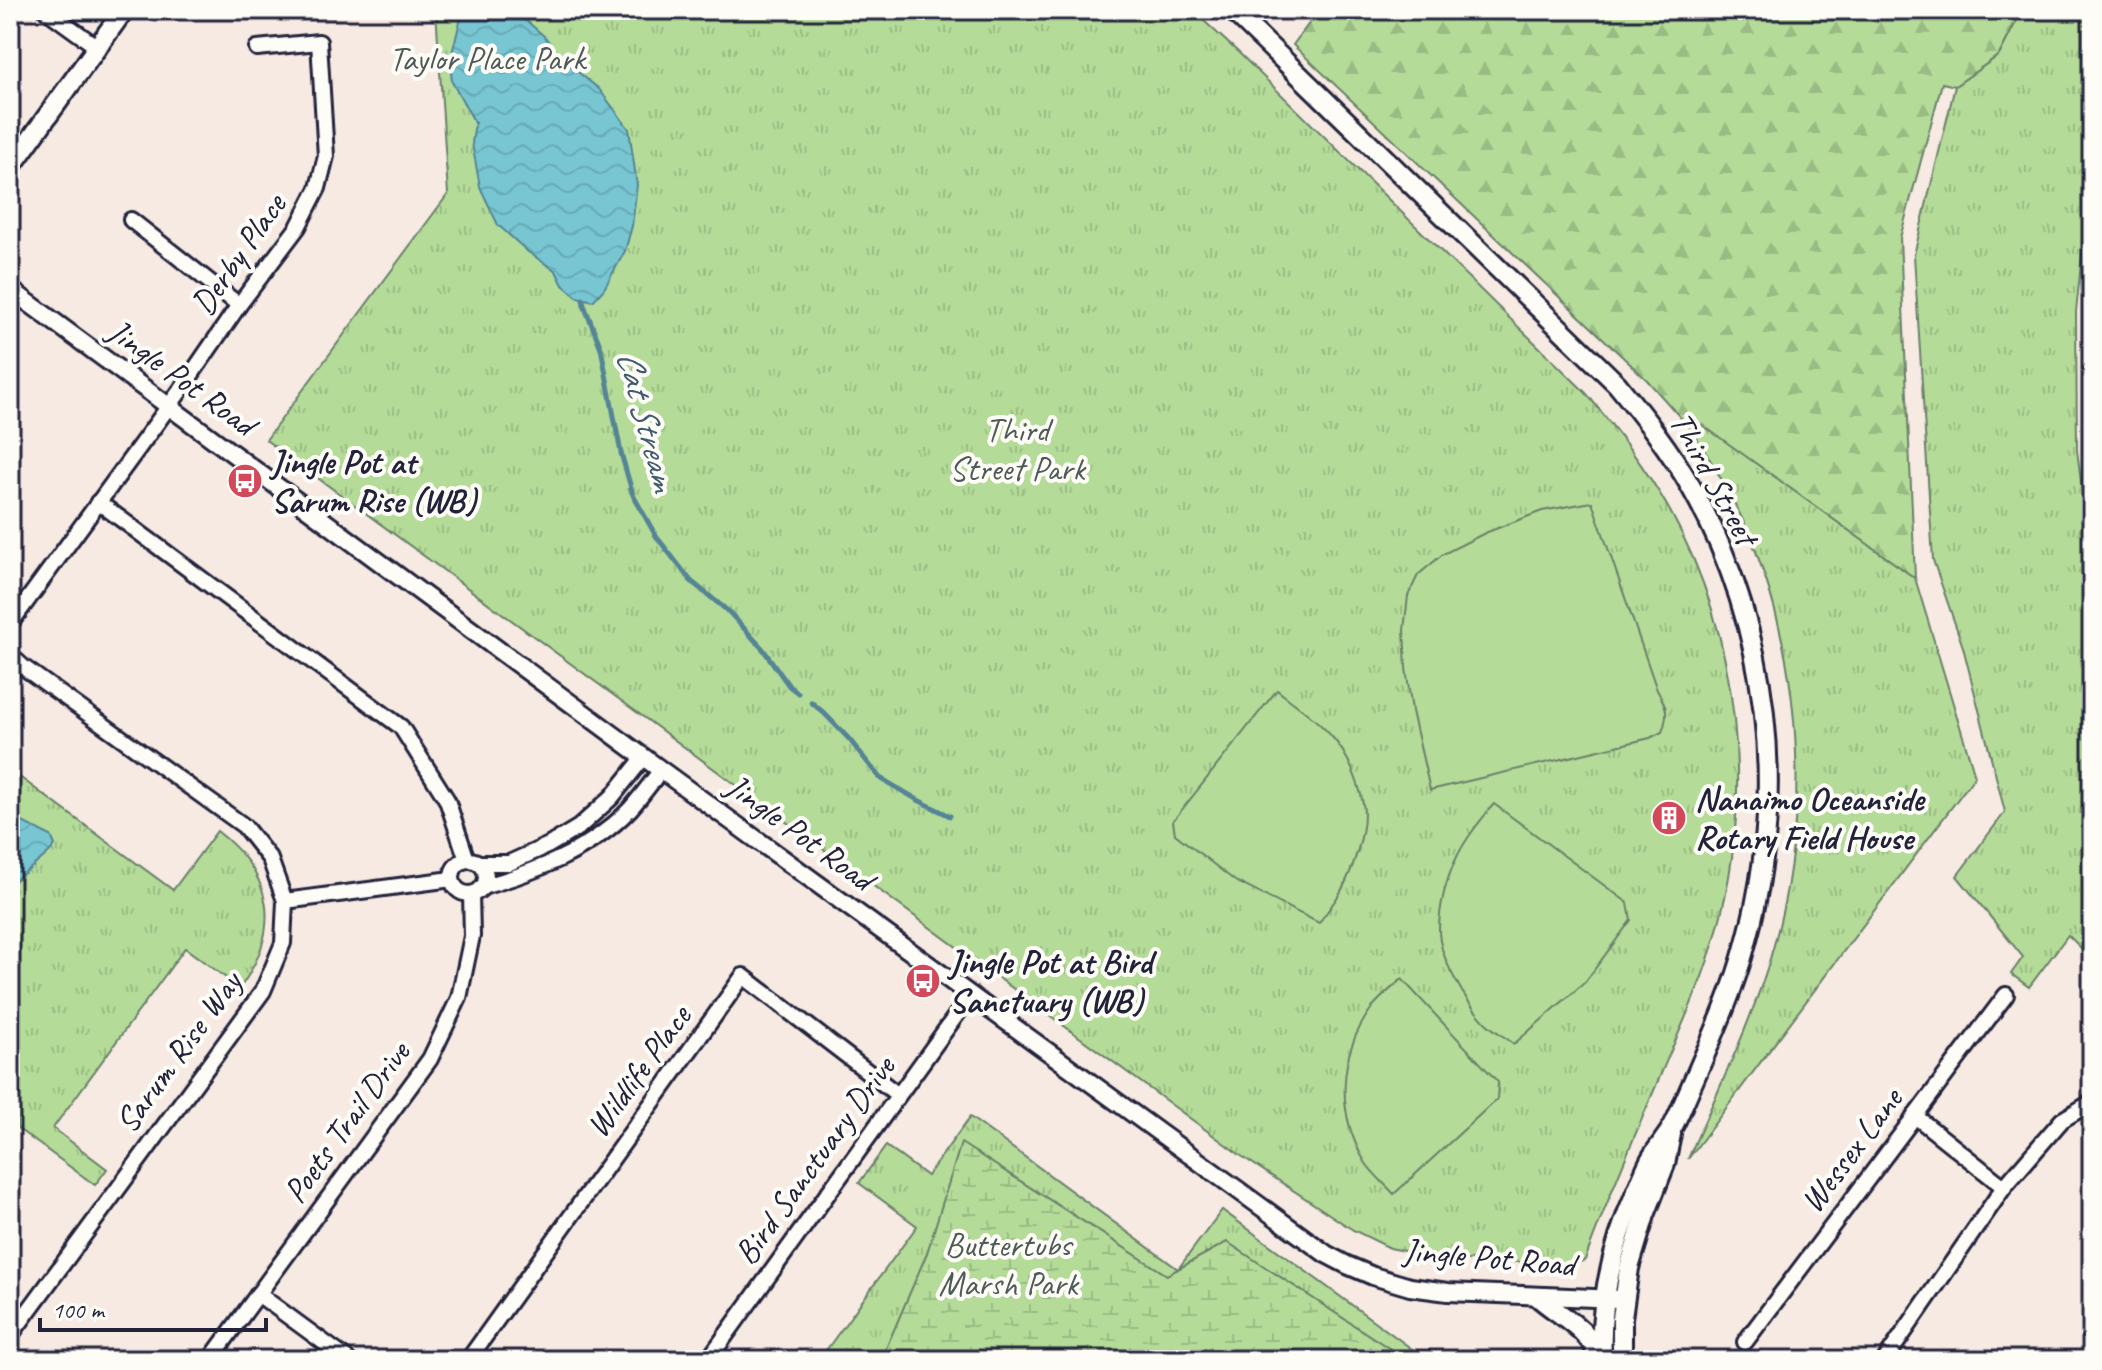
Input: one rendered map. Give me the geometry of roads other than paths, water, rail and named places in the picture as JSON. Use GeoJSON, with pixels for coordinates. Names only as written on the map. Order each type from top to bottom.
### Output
{"type":"FeatureCollection","features":[{"type":"Feature","properties":{"kind":"main road"},"geometry":{"type":"LineString","coordinates":[[10,168],[124,10]]}},
{"type":"Feature","properties":{"kind":"main road","name":"Third Street"},"geometry":{"type":"LineString","coordinates":[[1232,10],[1617,384],[1652,428],[1710,523],[1726,562],[1752,645],[1765,719],[1768,792],[1764,849],[1754,914],[1742,959],[1673,1127],[1665,1164],[1636,1243],[1624,1299]]}},
{"type":"Feature","properties":{"kind":"main road","name":"Third Street"},"geometry":{"type":"LineString","coordinates":[[1604,1298],[1629,1209],[1651,1159],[1673,1127]]}},
{"type":"Feature","properties":{"kind":"main road"},"geometry":{"type":"LineString","coordinates":[[1538,1297],[1577,1326],[1602,1360]]}},
{"type":"Feature","properties":{"kind":"main road","name":"Jingle Pot Road"},"geometry":{"type":"LineString","coordinates":[[1602,1360],[1604,1298]]}},
{"type":"Feature","properties":{"kind":"main road"},"geometry":{"type":"LineString","coordinates":[[1622,1360],[1624,1299]]}},
{"type":"Feature","properties":{"kind":"street"},"geometry":{"type":"LineString","coordinates":[[46,10],[97,47]]}},
{"type":"Feature","properties":{"kind":"street","name":"Derby Place"},"geometry":{"type":"LineString","coordinates":[[168,407],[298,227],[318,188],[326,156],[319,42],[257,48]]}},
{"type":"Feature","properties":{"kind":"street"},"geometry":{"type":"LineString","coordinates":[[131,220],[239,305]]}},
{"type":"Feature","properties":{"kind":"street","name":"Jingle Pot Road"},"geometry":{"type":"LineString","coordinates":[[10,289],[661,770],[1306,1240],[1347,1265],[1410,1287],[1448,1292],[1624,1299]]}},
{"type":"Feature","properties":{"kind":"street"},"geometry":{"type":"LineString","coordinates":[[10,624],[168,407]]}},
{"type":"Feature","properties":{"kind":"street"},"geometry":{"type":"LineString","coordinates":[[98,502],[401,727],[447,800],[473,862],[485,872],[485,883],[476,890]]}},
{"type":"Feature","properties":{"kind":"street","name":"Sarum Rise Way"},"geometry":{"type":"LineString","coordinates":[[10,655],[244,826],[270,859],[285,901],[283,943],[263,991],[10,1336]]}},
{"type":"Feature","properties":{"kind":"street"},"geometry":{"type":"LineString","coordinates":[[644,757],[612,797],[579,827],[509,863],[462,862],[454,869],[453,884],[460,892],[476,890],[538,869],[574,852],[629,810],[661,770]]}},
{"type":"Feature","properties":{"kind":"street"},"geometry":{"type":"LineString","coordinates":[[285,901],[452,879]]}},
{"type":"Feature","properties":{"kind":"street","name":"Poets Trail Drive"},"geometry":{"type":"LineString","coordinates":[[210,1360],[430,1059],[459,998],[472,936],[476,890]]}},
{"type":"Feature","properties":{"kind":"street","name":"Wildlife Place"},"geometry":{"type":"LineString","coordinates":[[468,1360],[743,976],[898,1095]]}},
{"type":"Feature","properties":{"kind":"street","name":"Wessex Lane"},"geometry":{"type":"LineString","coordinates":[[1745,1342],[2006,995]]}},
{"type":"Feature","properties":{"kind":"street","name":"Bird Sanctuary Drive"},"geometry":{"type":"LineString","coordinates":[[708,1360],[970,996]]}},
{"type":"Feature","properties":{"kind":"street"},"geometry":{"type":"LineString","coordinates":[[1885,1360],[2004,1187],[2062,1120],[2092,1102]]}},
{"type":"Feature","properties":{"kind":"street"},"geometry":{"type":"LineString","coordinates":[[1915,1116],[2004,1187]]}},
{"type":"Feature","properties":{"kind":"street"},"geometry":{"type":"LineString","coordinates":[[258,1294],[348,1360]]}},
{"type":"Feature","properties":{"kind":"water"},"geometry":{"type":"Polygon","coordinates":[[[463,10],[500,10],[528,22],[562,59],[599,89],[629,129],[637,185],[632,226],[625,251],[604,289],[593,301],[577,297],[563,285],[556,271],[528,252],[498,225],[480,187],[472,143],[475,123],[452,82],[450,61],[463,10]]]}},
{"type":"Feature","properties":{"kind":"water"},"geometry":{"type":"Polygon","coordinates":[[[10,816],[51,836],[55,845],[10,885],[10,816]]]}},
{"type":"Feature","properties":{"kind":"waterway","name":"Cat Stream"},"geometry":{"type":"LineString","coordinates":[[583,299],[601,348],[621,453],[633,495],[656,536],[691,581],[729,612],[798,693]]}},
{"type":"Feature","properties":{"kind":"waterway","name":"Cat Stream"},"geometry":{"type":"LineString","coordinates":[[811,702],[849,739],[880,778],[950,816]]}},
{"type":"Feature","properties":{"kind":"place","name":"Jingle Pot at Sarum Rise (WB)"},"geometry":{"type":"Point","coordinates":[245,481]}},
{"type":"Feature","properties":{"kind":"place","name":"Nanaimo Oceanside Rotary Field House"},"geometry":{"type":"Point","coordinates":[1669,818]}},
{"type":"Feature","properties":{"kind":"place","name":"Jingle Pot at Bird Sanctuary (WB)"},"geometry":{"type":"Point","coordinates":[923,981]}},
{"type":"Feature","properties":{"kind":"park label","name":"Taylor Place Park"},"geometry":{"type":"Point","coordinates":[487,58]}},
{"type":"Feature","properties":{"kind":"park label","name":"Third Street Park"},"geometry":{"type":"Point","coordinates":[1017,448]}},
{"type":"Feature","properties":{"kind":"park label","name":"Buttertubs Marsh Park"},"geometry":{"type":"Point","coordinates":[1008,1264]}}]}
